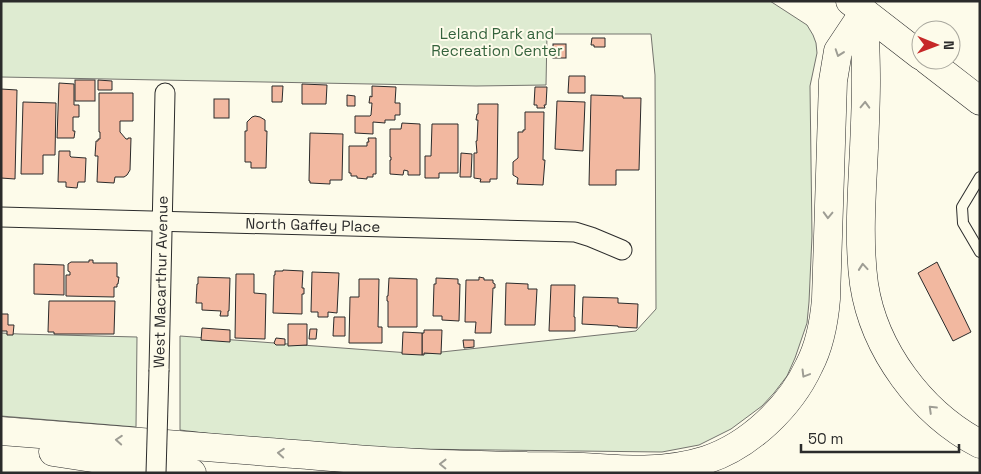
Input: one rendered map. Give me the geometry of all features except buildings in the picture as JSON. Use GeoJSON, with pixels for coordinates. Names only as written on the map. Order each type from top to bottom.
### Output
{"type":"FeatureCollection","features":[{"type":"Feature","properties":{"kind":"main road"},"geometry":{"type":"LineString","coordinates":[[859,5],[911,48]]}},
{"type":"Feature","properties":{"kind":"main road"},"geometry":{"type":"LineString","coordinates":[[1,431],[404,462],[624,470],[654,470],[685,465],[706,460],[728,451],[743,442],[772,418],[785,403],[809,367],[821,335],[826,299],[833,81],[838,51],[859,5]]}},
{"type":"Feature","properties":{"kind":"main road"},"geometry":{"type":"LineString","coordinates":[[859,5],[866,80],[860,244],[864,285],[870,311],[879,335],[904,379],[944,420],[980,444]]}},
{"type":"Feature","properties":{"kind":"main road"},"geometry":{"type":"LineString","coordinates":[[940,70],[980,101]]}},
{"type":"Feature","properties":{"kind":"main road"},"geometry":{"type":"LineString","coordinates":[[1,444],[192,473]]}},
{"type":"Feature","properties":{"kind":"street","name":"West Macarthur Avenue"},"geometry":{"type":"LineString","coordinates":[[156,473],[165,93]]}},
{"type":"Feature","properties":{"kind":"street","name":"North Gaffey Place"},"geometry":{"type":"LineString","coordinates":[[1,217],[575,232],[622,250]]}},
{"type":"Feature","properties":{"kind":"lane"},"geometry":{"type":"LineString","coordinates":[[980,177],[962,207],[963,222],[980,252]]}},
{"type":"Feature","properties":{"kind":"green space","name":"Leland Park and Recreation Center"},"geometry":{"type":"Polygon","coordinates":[[[1,1],[770,1],[807,25],[816,43],[817,53],[810,86],[812,236],[809,302],[807,323],[787,376],[762,406],[731,429],[699,445],[662,452],[325,448],[180,430],[180,336],[423,354],[636,331],[656,309],[655,75],[651,34],[547,34],[546,85],[476,86],[1,77],[1,1]]]}},
{"type":"Feature","properties":{"kind":"green space"},"geometry":{"type":"Polygon","coordinates":[[[1,333],[137,337],[136,427],[1,416],[1,333]]]}}]}
